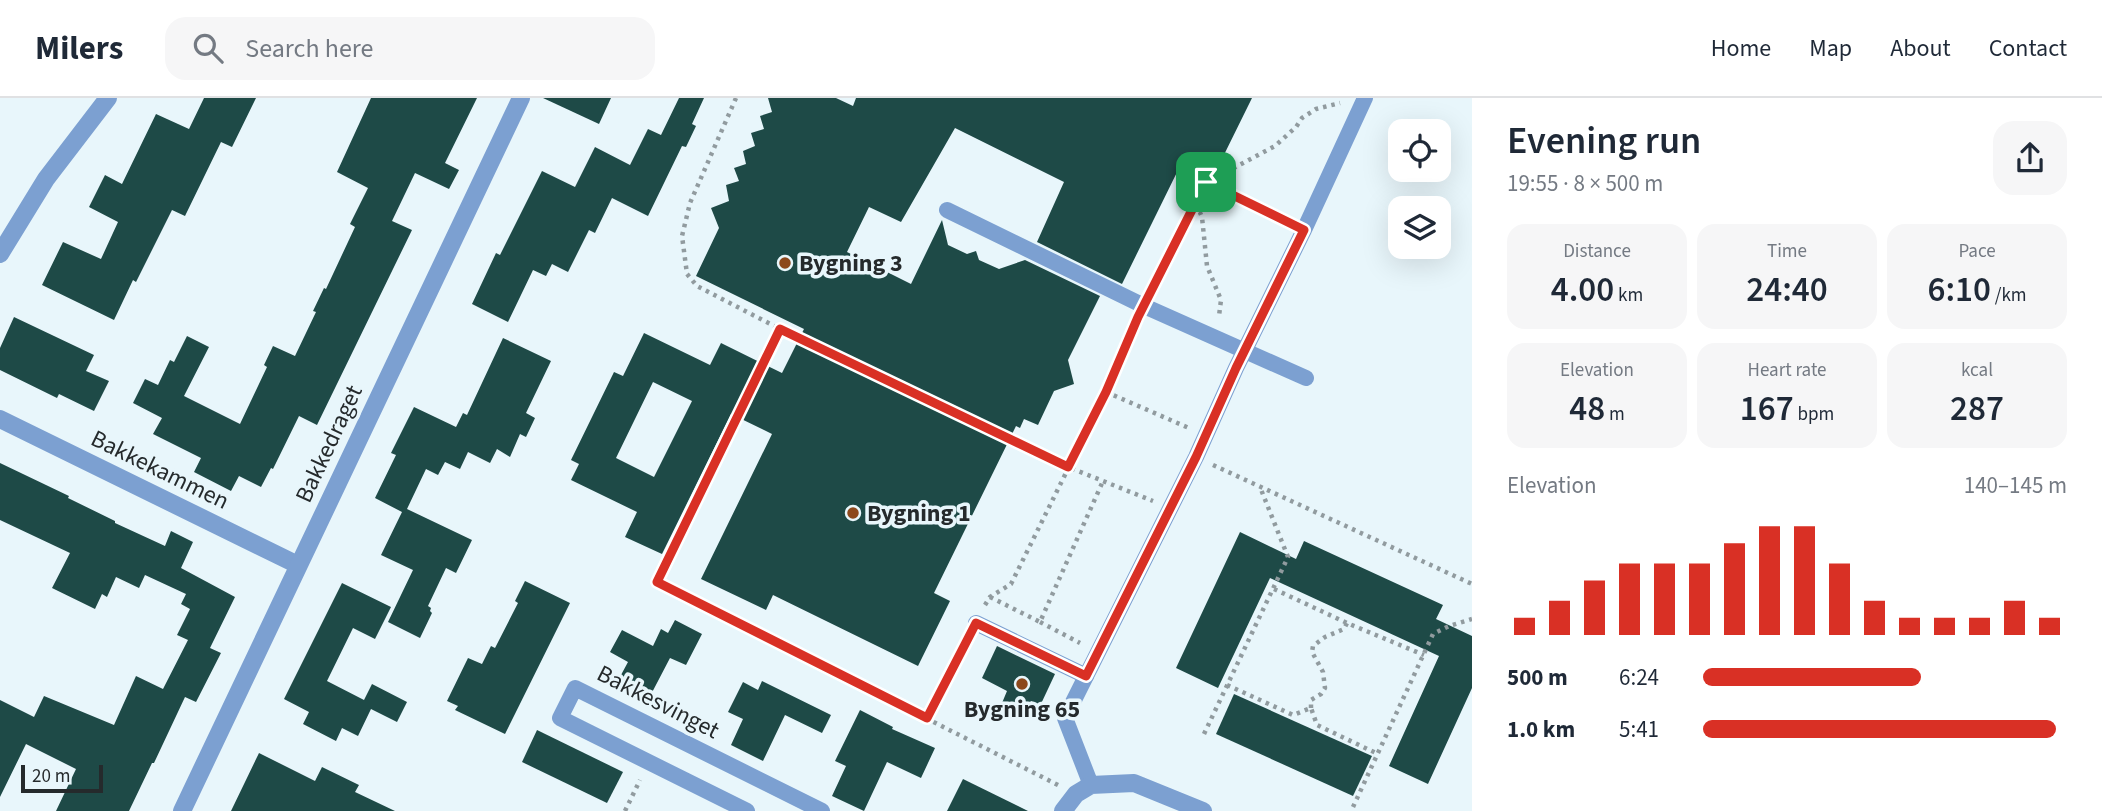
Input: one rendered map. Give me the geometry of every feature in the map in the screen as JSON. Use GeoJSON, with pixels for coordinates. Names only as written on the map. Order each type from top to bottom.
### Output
{"type":"FeatureCollection","features":[{"type":"Feature","properties":{"kind":"street"},"geometry":{"type":"LineString","coordinates":[[0,254],[46,179],[108,98]]}},
{"type":"Feature","properties":{"kind":"street","name":"Bakkedraget"},"geometry":{"type":"LineString","coordinates":[[182,811],[521,98]]}},
{"type":"Feature","properties":{"kind":"street","name":"Bakkekammen"},"geometry":{"type":"LineString","coordinates":[[0,419],[298,565]]}},
{"type":"Feature","properties":{"kind":"street"},"geometry":{"type":"LineString","coordinates":[[1063,811],[1083,790],[1134,783],[1203,811]]}},
{"type":"Feature","properties":{"kind":"lane"},"geometry":{"type":"LineString","coordinates":[[1083,790],[1065,718],[1196,457],[1364,98]]}},
{"type":"Feature","properties":{"kind":"lane"},"geometry":{"type":"LineString","coordinates":[[947,210],[1144,306],[1306,378]]}},
{"type":"Feature","properties":{"kind":"lane"},"geometry":{"type":"LineString","coordinates":[[976,623],[1086,676]]}},
{"type":"Feature","properties":{"kind":"lane","name":"Bakkesvinget"},"geometry":{"type":"LineString","coordinates":[[747,811],[561,718],[575,688],[822,811]]}},
{"type":"Feature","properties":{"kind":"path"},"geometry":{"type":"LineString","coordinates":[[736,98],[690,203],[682,236],[687,274],[697,286],[780,329],[1068,467],[1170,508]]}},
{"type":"Feature","properties":{"kind":"path"},"geometry":{"type":"LineString","coordinates":[[1215,186],[1230,170],[1275,146],[1302,118],[1316,109],[1340,103]]}},
{"type":"Feature","properties":{"kind":"path"},"geometry":{"type":"LineString","coordinates":[[927,718],[990,597],[1011,584],[1206,182],[1304,230]]}},
{"type":"Feature","properties":{"kind":"path"},"geometry":{"type":"LineString","coordinates":[[1196,203],[1202,216],[1207,266],[1221,300],[1219,321],[1212,337]]}},
{"type":"Feature","properties":{"kind":"path"},"geometry":{"type":"LineString","coordinates":[[780,329],[657,582],[927,718],[1083,790]]}},
{"type":"Feature","properties":{"kind":"path"},"geometry":{"type":"LineString","coordinates":[[1106,392],[1206,436]]}},
{"type":"Feature","properties":{"kind":"path"},"geometry":{"type":"LineString","coordinates":[[1196,457],[1472,584]]}},
{"type":"Feature","properties":{"kind":"path"},"geometry":{"type":"LineString","coordinates":[[1040,622],[1103,481]]}},
{"type":"Feature","properties":{"kind":"path"},"geometry":{"type":"LineString","coordinates":[[1204,734],[1288,557],[1260,487]]}},
{"type":"Feature","properties":{"kind":"path"},"geometry":{"type":"LineString","coordinates":[[1274,589],[1424,655]]}},
{"type":"Feature","properties":{"kind":"path"},"geometry":{"type":"LineString","coordinates":[[990,597],[1098,652]]}},
{"type":"Feature","properties":{"kind":"path"},"geometry":{"type":"LineString","coordinates":[[1353,807],[1433,634],[1472,619]]}},
{"type":"Feature","properties":{"kind":"path"},"geometry":{"type":"LineString","coordinates":[[1347,623],[1344,629],[1325,636],[1313,646],[1312,652],[1323,671],[1325,688],[1311,700],[1311,708],[1317,725],[1378,754]]}},
{"type":"Feature","properties":{"kind":"path"},"geometry":{"type":"LineString","coordinates":[[1227,685],[1293,715],[1311,708]]}},
{"type":"Feature","properties":{"kind":"path"},"geometry":{"type":"LineString","coordinates":[[625,811],[649,762]]}},
{"type":"Feature","properties":{"kind":"building"},"geometry":{"type":"Polygon","coordinates":[[[204,98],[256,98],[232,147],[221,142],[185,216],[172,210],[114,320],[42,285],[63,242],[101,259],[118,222],[89,207],[105,175],[122,184],[156,114],[189,129],[204,98]]]}},
{"type":"Feature","properties":{"kind":"building"},"geometry":{"type":"Polygon","coordinates":[[[371,98],[477,98],[445,163],[459,170],[449,189],[415,173],[392,221],[412,230],[317,425],[299,416],[261,487],[239,476],[231,491],[194,472],[201,458],[153,434],[162,418],[133,403],[145,379],[158,385],[170,360],[174,362],[187,336],[209,347],[184,396],[240,424],[267,367],[264,365],[273,346],[295,356],[316,312],[313,311],[355,227],[350,224],[368,188],[337,172],[371,98]]]}},
{"type":"Feature","properties":{"kind":"building"},"geometry":{"type":"Polygon","coordinates":[[[543,98],[611,98],[599,124],[543,98]]]}},
{"type":"Feature","properties":{"kind":"building"},"geometry":{"type":"Polygon","coordinates":[[[679,98],[704,98],[692,124],[696,126],[686,147],[682,146],[648,216],[612,198],[595,233],[589,230],[568,272],[552,264],[546,276],[533,270],[508,322],[472,304],[496,253],[500,255],[542,171],[575,187],[595,147],[630,165],[648,129],[661,135],[679,98]]]}},
{"type":"Feature","properties":{"kind":"building"},"geometry":{"type":"Polygon","coordinates":[[[768,98],[836,98],[853,106],[856,98],[1252,98],[1215,173],[1184,158],[1122,284],[1037,242],[1064,182],[955,128],[901,222],[869,207],[847,252],[911,284],[942,220],[948,245],[967,254],[976,251],[979,260],[999,269],[1025,260],[1100,296],[1068,360],[1074,384],[1054,391],[1038,425],[1024,419],[1020,428],[1016,426],[934,593],[950,601],[918,666],[773,595],[766,610],[701,579],[772,434],[731,414],[662,554],[625,537],[637,512],[571,480],[579,464],[571,460],[614,372],[623,376],[644,333],[710,365],[721,343],[782,373],[804,329],[696,276],[719,228],[711,208],[729,201],[726,185],[739,181],[734,168],[746,164],[743,151],[755,146],[751,133],[764,129],[760,116],[772,112],[768,98]],[[653,382],[616,458],[654,477],[692,401],[653,382]]]}},
{"type":"Feature","properties":{"kind":"building"},"geometry":{"type":"Polygon","coordinates":[[[14,317],[94,355],[86,371],[109,381],[94,411],[59,394],[57,398],[0,370],[0,348],[14,317]]]}},
{"type":"Feature","properties":{"kind":"building"},"geometry":{"type":"Polygon","coordinates":[[[503,338],[551,361],[526,413],[535,418],[526,437],[520,434],[510,457],[497,449],[490,463],[468,452],[460,469],[445,462],[438,475],[426,469],[407,509],[472,540],[456,573],[446,568],[428,606],[432,613],[420,638],[388,622],[413,570],[381,555],[402,512],[375,498],[396,455],[391,453],[414,407],[456,427],[463,413],[467,415],[503,338]]]}},
{"type":"Feature","properties":{"kind":"building"},"geometry":{"type":"Polygon","coordinates":[[[0,463],[165,546],[171,531],[193,542],[181,568],[235,597],[210,648],[221,653],[196,702],[185,697],[129,811],[56,811],[76,769],[26,744],[0,797],[0,700],[34,717],[44,696],[114,725],[136,676],[163,689],[188,640],[177,635],[190,609],[181,604],[186,594],[145,575],[139,588],[116,577],[107,597],[102,594],[95,609],[52,588],[70,553],[0,520],[0,463]]]}},
{"type":"Feature","properties":{"kind":"building"},"geometry":{"type":"Polygon","coordinates":[[[1240,532],[1296,559],[1304,541],[1443,605],[1436,619],[1472,636],[1472,688],[1428,784],[1389,766],[1439,656],[1270,578],[1218,688],[1176,668],[1240,532]]]}},
{"type":"Feature","properties":{"kind":"building"},"geometry":{"type":"Polygon","coordinates":[[[525,581],[570,603],[505,734],[455,710],[458,706],[447,701],[468,658],[482,664],[491,646],[495,648],[518,603],[515,601],[525,581]]]}},
{"type":"Feature","properties":{"kind":"building"},"geometry":{"type":"Polygon","coordinates":[[[342,583],[391,607],[375,639],[353,628],[327,681],[364,700],[372,684],[407,702],[397,722],[371,709],[358,736],[342,728],[336,741],[303,724],[309,712],[284,699],[342,583]]]}},
{"type":"Feature","properties":{"kind":"building"},"geometry":{"type":"Polygon","coordinates":[[[675,620],[702,634],[686,665],[670,658],[646,704],[614,688],[628,662],[610,652],[622,630],[653,646],[661,629],[668,633],[675,620]]]}},
{"type":"Feature","properties":{"kind":"building","name":"Bygning 65"},"geometry":{"type":"Polygon","coordinates":[[[997,646],[1055,674],[1040,706],[1031,701],[1025,714],[1002,703],[1007,691],[982,678],[997,646]]]}},
{"type":"Feature","properties":{"kind":"building"},"geometry":{"type":"Polygon","coordinates":[[[762,681],[831,715],[822,733],[785,715],[763,761],[731,745],[743,719],[728,712],[743,682],[758,690],[762,681]]]}},
{"type":"Feature","properties":{"kind":"building"},"geometry":{"type":"Polygon","coordinates":[[[1234,694],[1372,756],[1353,796],[1216,734],[1234,694]]]}},
{"type":"Feature","properties":{"kind":"building"},"geometry":{"type":"Polygon","coordinates":[[[860,710],[893,727],[892,729],[935,748],[921,778],[887,762],[864,811],[832,796],[846,766],[835,761],[860,710]]]}},
{"type":"Feature","properties":{"kind":"building"},"geometry":{"type":"Polygon","coordinates":[[[537,730],[623,772],[607,803],[522,762],[537,730]]]}},
{"type":"Feature","properties":{"kind":"building"},"geometry":{"type":"Polygon","coordinates":[[[259,753],[315,781],[322,767],[359,785],[355,792],[395,811],[231,811],[259,753]]]}},
{"type":"Feature","properties":{"kind":"building"},"geometry":{"type":"Polygon","coordinates":[[[963,779],[1028,811],[947,811],[963,779]]]}},
{"type":"Feature","properties":{"kind":"place","name":"Bygning 3"},"geometry":{"type":"Point","coordinates":[785,263]}},
{"type":"Feature","properties":{"kind":"place","name":"Bygning 1"},"geometry":{"type":"Point","coordinates":[853,513]}},
{"type":"Feature","properties":{"kind":"place","name":"Bygning 65"},"geometry":{"type":"Point","coordinates":[1022,684]}},
{"type":"Feature","properties":{"kind":"route"},"geometry":{"type":"LineString","coordinates":[[1206,182],[1304,230],[1236,368],[1196,457],[1086,676],[976,623],[927,718],[657,582],[780,329],[1068,467],[1106,392],[1138,317],[1206,182]]}}]}
